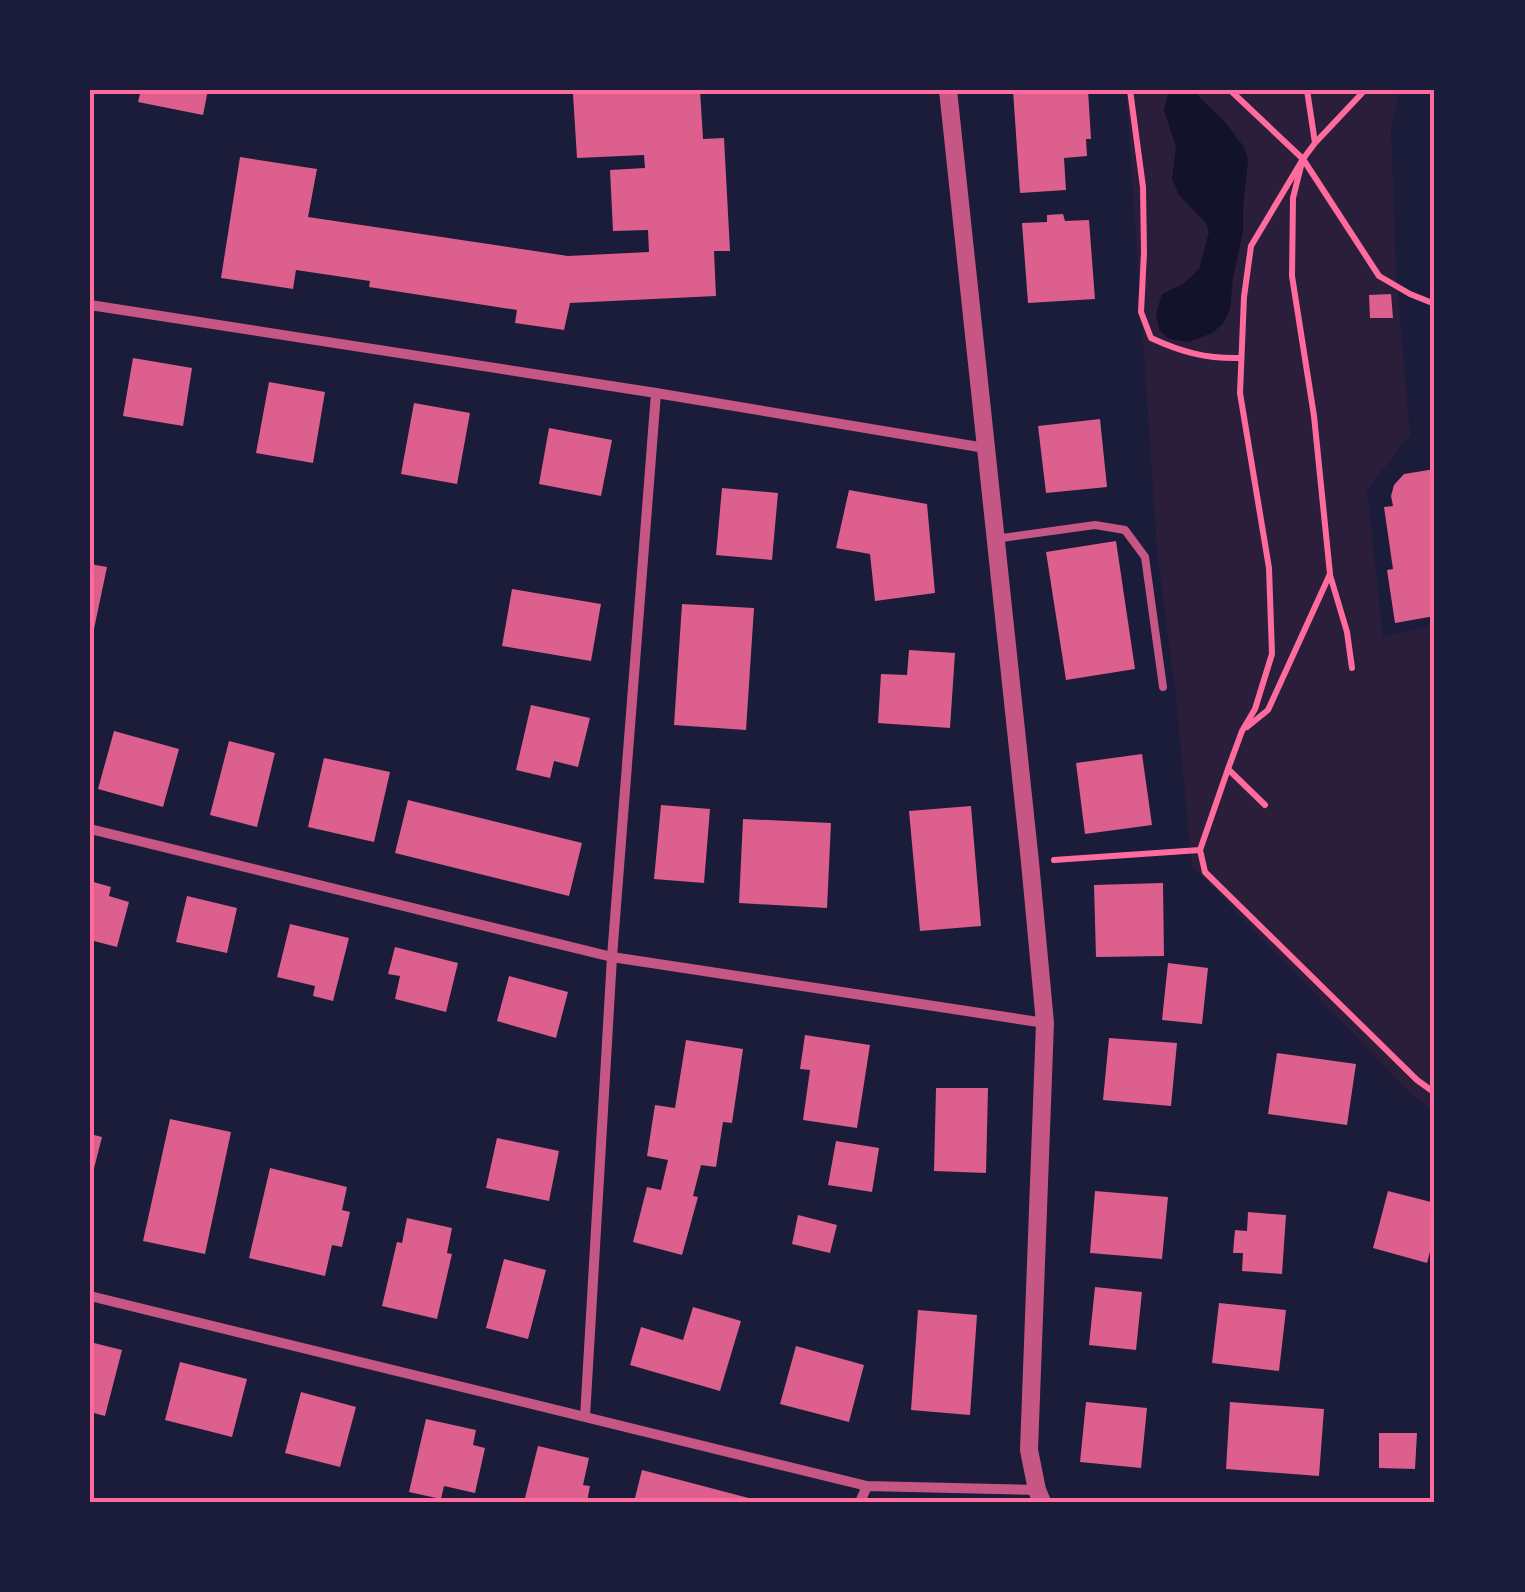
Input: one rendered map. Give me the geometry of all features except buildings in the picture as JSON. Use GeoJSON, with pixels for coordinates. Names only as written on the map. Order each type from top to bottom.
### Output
{"type":"FeatureCollection","features":[{"type":"Feature","properties":{"kind":"street"},"geometry":{"type":"LineString","coordinates":[[90,1296],[867,1486],[1040,1496],[1029,1450],[1045,1023],[948,90]]}},
{"type":"Feature","properties":{"kind":"street"},"geometry":{"type":"LineString","coordinates":[[90,305],[985,448]]}},
{"type":"Feature","properties":{"kind":"street"},"geometry":{"type":"LineString","coordinates":[[585,1417],[612,957],[656,394]]}},
{"type":"Feature","properties":{"kind":"street"},"geometry":{"type":"LineString","coordinates":[[90,828],[612,957],[1045,1023]]}},
{"type":"Feature","properties":{"kind":"street"},"geometry":{"type":"LineString","coordinates":[[860,1502],[867,1486]]}},
{"type":"Feature","properties":{"kind":"lane"},"geometry":{"type":"LineString","coordinates":[[995,539],[1096,525],[1125,530],[1145,557],[1163,687]]}},
{"type":"Feature","properties":{"kind":"path"},"geometry":{"type":"LineString","coordinates":[[1130,90],[1143,187],[1141,312],[1151,338],[1178,351],[1212,359],[1240,358]]}},
{"type":"Feature","properties":{"kind":"path"},"geometry":{"type":"LineString","coordinates":[[1232,91],[1246,90]]}},
{"type":"Feature","properties":{"kind":"path"},"geometry":{"type":"LineString","coordinates":[[1307,90],[1315,142]]}},
{"type":"Feature","properties":{"kind":"path"},"geometry":{"type":"LineString","coordinates":[[1365,90],[1315,142],[1251,246],[1240,392],[1269,568],[1272,654],[1255,709],[1242,731],[1200,850],[1205,872],[1417,1080],[1435,1093]]}},
{"type":"Feature","properties":{"kind":"path"},"geometry":{"type":"LineString","coordinates":[[1232,91],[1303,159],[1379,276],[1435,304]]}},
{"type":"Feature","properties":{"kind":"path"},"geometry":{"type":"LineString","coordinates":[[1303,159],[1293,198],[1292,276],[1314,416],[1330,574],[1352,668]]}},
{"type":"Feature","properties":{"kind":"path"},"geometry":{"type":"LineString","coordinates":[[1242,731],[1268,710],[1330,574]]}},
{"type":"Feature","properties":{"kind":"path"},"geometry":{"type":"LineString","coordinates":[[1228,768],[1265,804]]}},
{"type":"Feature","properties":{"kind":"path"},"geometry":{"type":"LineString","coordinates":[[1030,862],[1200,850]]}},
{"type":"Feature","properties":{"kind":"shaded area"},"geometry":{"type":"Polygon","coordinates":[[[1126,90],[1426,90],[1399,92],[1391,131],[1396,270],[1410,435],[1367,490],[1383,637],[1435,625],[1435,1111],[1414,1097],[1192,866],[1157,549],[1126,90]]]}},
{"type":"Feature","properties":{"kind":"shaded area"},"geometry":{"type":"Polygon","coordinates":[[[1169,90],[1192,90],[1225,122],[1244,147],[1248,160],[1243,232],[1230,309],[1223,324],[1212,333],[1189,342],[1169,339],[1159,330],[1156,314],[1162,294],[1183,284],[1199,269],[1209,232],[1206,223],[1179,195],[1172,179],[1176,147],[1164,110],[1169,90]]]}}]}
